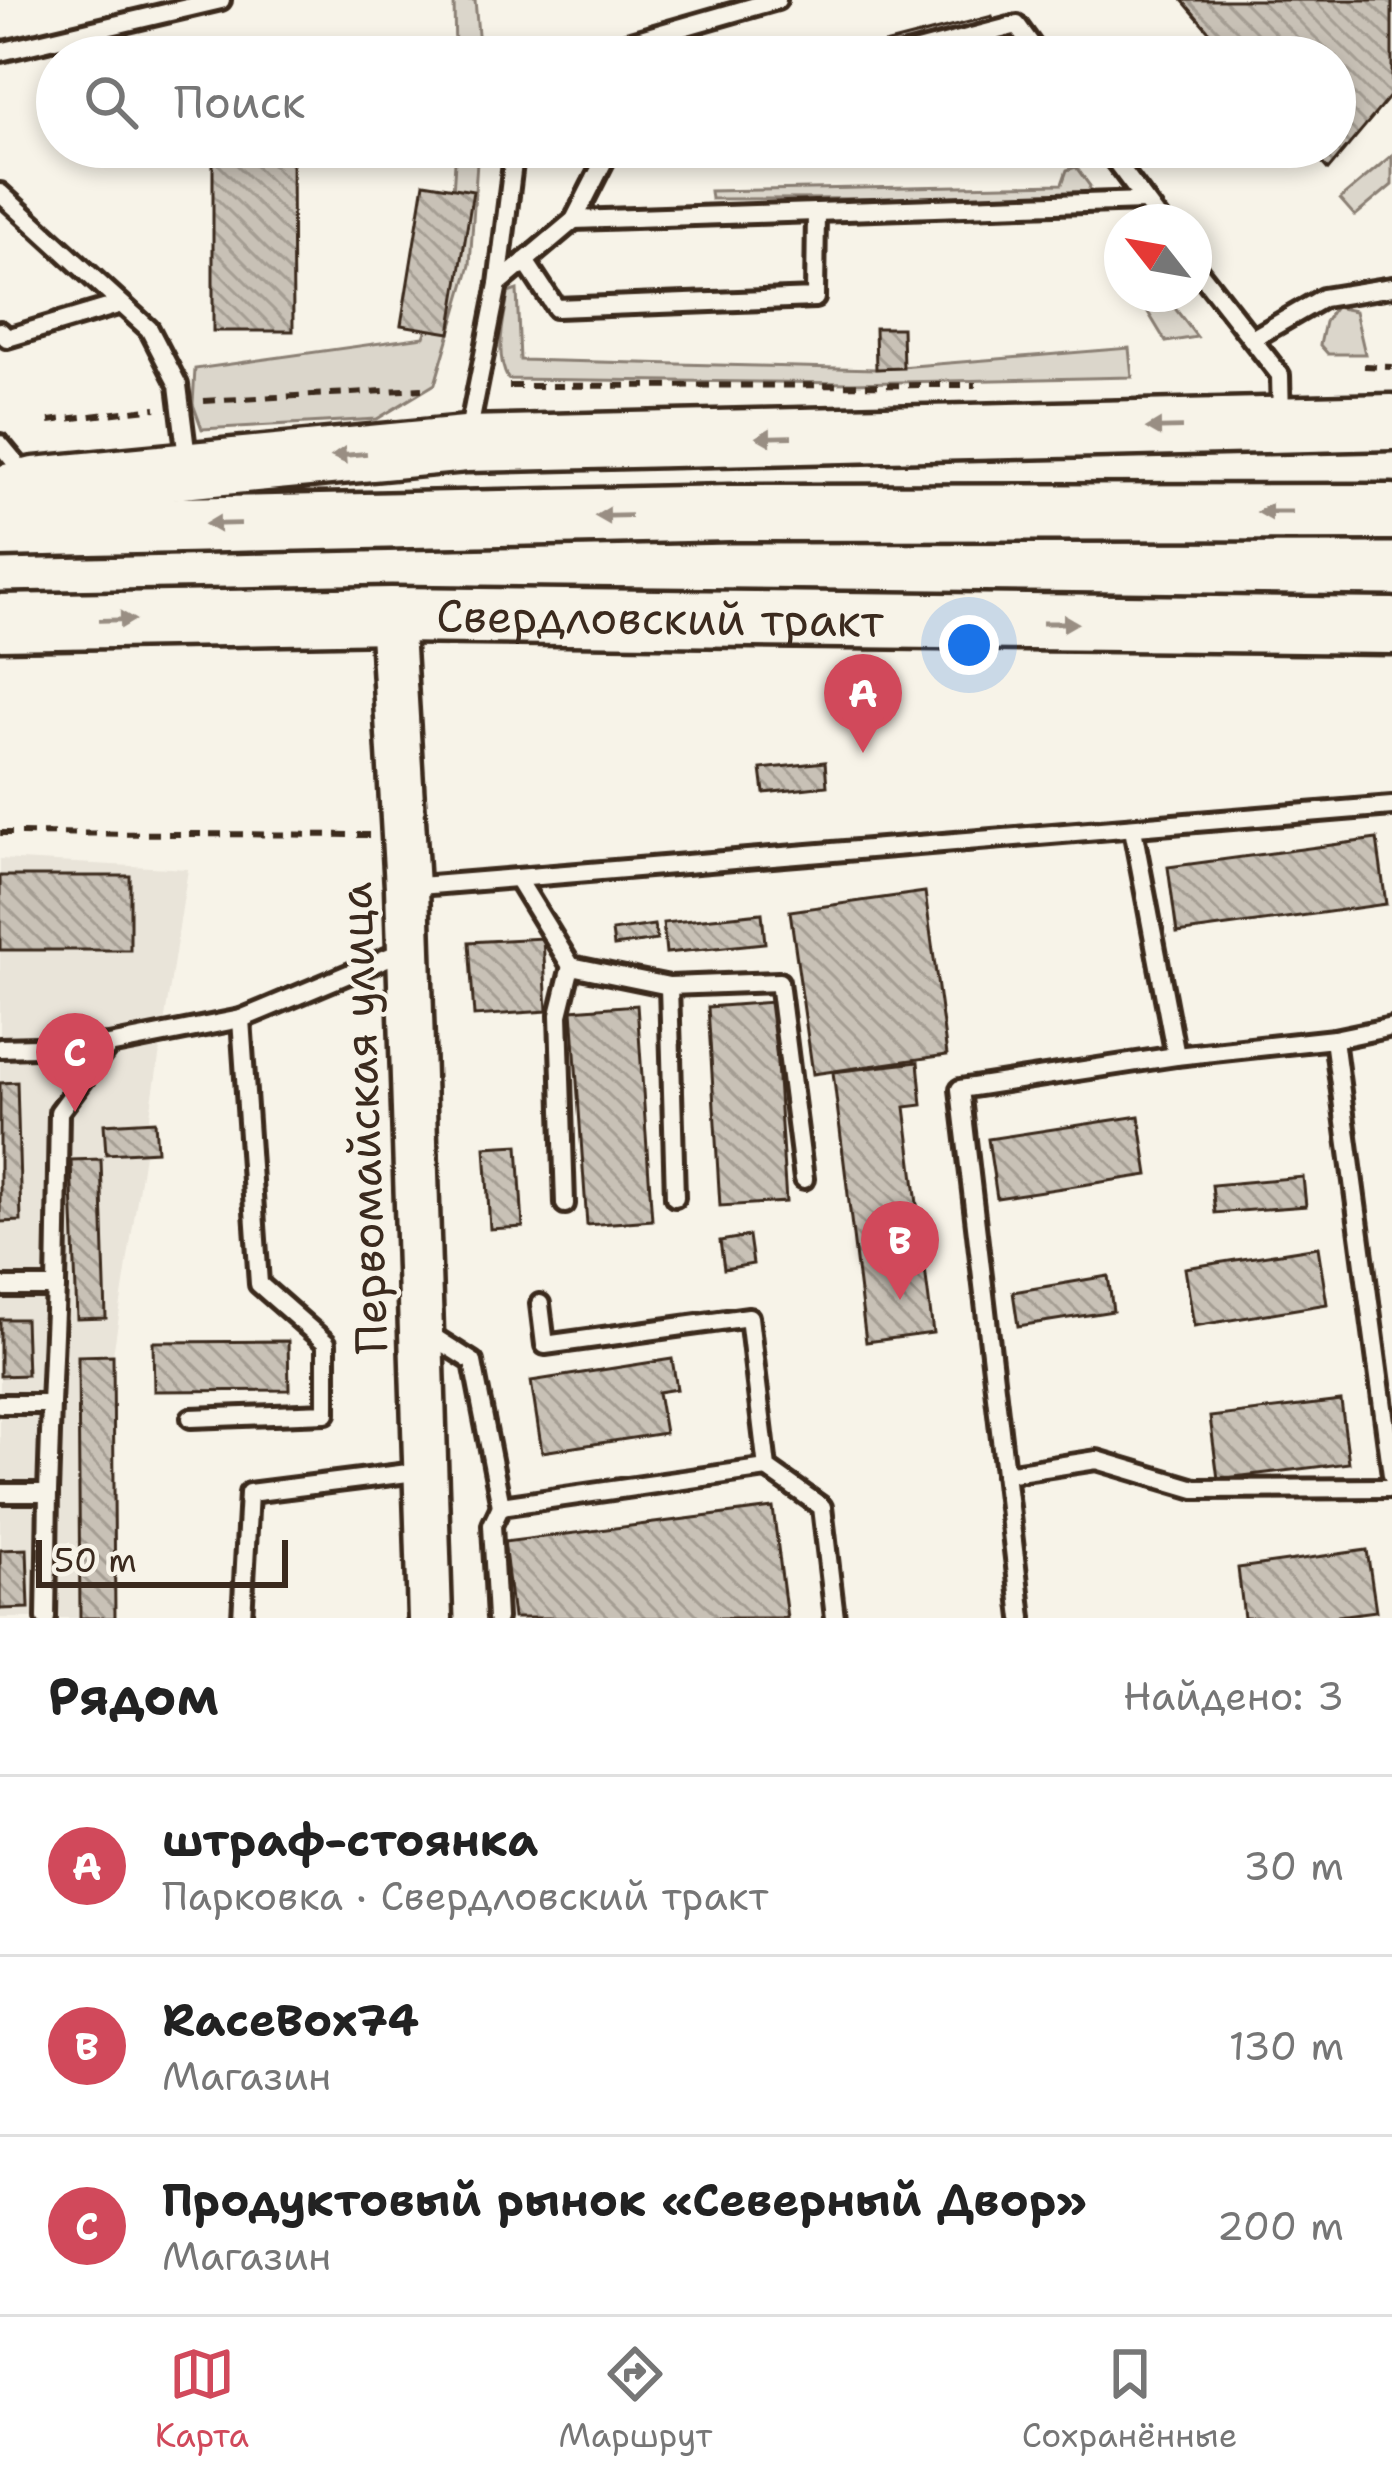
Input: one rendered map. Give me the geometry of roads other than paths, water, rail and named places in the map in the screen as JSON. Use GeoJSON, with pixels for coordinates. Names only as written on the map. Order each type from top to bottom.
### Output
{"type":"FeatureCollection","features":[{"type":"Feature","properties":{"kind":"main road"},"geometry":{"type":"LineString","coordinates":[[17,489],[466,444],[1392,422]]}},
{"type":"Feature","properties":{"kind":"main road"},"geometry":{"type":"LineString","coordinates":[[0,530],[730,513],[1392,512]]}},
{"type":"Feature","properties":{"kind":"main road","name":"Свердловский тракт"},"geometry":{"type":"LineString","coordinates":[[0,622],[391,615],[1392,626]]}},
{"type":"Feature","properties":{"kind":"street","name":"Первомайская улица"},"geometry":{"type":"LineString","coordinates":[[391,615],[407,887],[430,1618]]}},
{"type":"Feature","properties":{"kind":"lane"},"geometry":{"type":"LineString","coordinates":[[68,36],[221,0]]}},
{"type":"Feature","properties":{"kind":"lane"},"geometry":{"type":"LineString","coordinates":[[651,36],[776,0]]}},
{"type":"Feature","properties":{"kind":"lane"},"geometry":{"type":"LineString","coordinates":[[975,36],[1017,25],[1025,36]]}},
{"type":"Feature","properties":{"kind":"lane"},"geometry":{"type":"LineString","coordinates":[[0,52],[36,44]]}},
{"type":"Feature","properties":{"kind":"lane"},"geometry":{"type":"LineString","coordinates":[[466,444],[497,284],[511,168]]}},
{"type":"Feature","properties":{"kind":"lane"},"geometry":{"type":"LineString","coordinates":[[497,284],[574,220],[600,168]]}},
{"type":"Feature","properties":{"kind":"lane"},"geometry":{"type":"LineString","coordinates":[[1120,168],[1146,204]]}},
{"type":"Feature","properties":{"kind":"lane"},"geometry":{"type":"LineString","coordinates":[[0,193],[149,329],[178,385],[189,470]]}},
{"type":"Feature","properties":{"kind":"lane"},"geometry":{"type":"LineString","coordinates":[[574,220],[1144,201]]}},
{"type":"Feature","properties":{"kind":"lane"},"geometry":{"type":"LineString","coordinates":[[525,261],[556,308],[815,298],[816,212]]}},
{"type":"Feature","properties":{"kind":"lane"},"geometry":{"type":"LineString","coordinates":[[1252,339],[1323,298],[1392,287]]}},
{"type":"Feature","properties":{"kind":"lane"},"geometry":{"type":"LineString","coordinates":[[1212,288],[1280,376],[1281,425]]}},
{"type":"Feature","properties":{"kind":"lane"},"geometry":{"type":"LineString","coordinates":[[0,331],[7,338],[121,304]]}},
{"type":"Feature","properties":{"kind":"lane"},"geometry":{"type":"LineString","coordinates":[[0,445],[17,489]]}},
{"type":"Feature","properties":{"kind":"lane"},"geometry":{"type":"LineString","coordinates":[[407,887],[1392,806]]}},
{"type":"Feature","properties":{"kind":"lane"},"geometry":{"type":"LineString","coordinates":[[1133,829],[1175,1056]]}},
{"type":"Feature","properties":{"kind":"lane"},"geometry":{"type":"LineString","coordinates":[[517,878],[571,966],[559,1015],[566,1204]]}},
{"type":"Feature","properties":{"kind":"lane"},"geometry":{"type":"LineString","coordinates":[[0,1048],[109,1045],[241,1018],[409,949]]}},
{"type":"Feature","properties":{"kind":"lane"},"geometry":{"type":"LineString","coordinates":[[571,966],[669,986],[779,982],[804,1179]]}},
{"type":"Feature","properties":{"kind":"lane"},"geometry":{"type":"LineString","coordinates":[[669,986],[675,1197]]}},
{"type":"Feature","properties":{"kind":"lane"},"geometry":{"type":"LineString","coordinates":[[191,1418],[326,1412],[326,1343],[259,1284],[241,1018]]}},
{"type":"Feature","properties":{"kind":"lane"},"geometry":{"type":"LineString","coordinates":[[1022,1618],[960,1089],[1175,1056],[1334,1040],[1392,1027]]}},
{"type":"Feature","properties":{"kind":"lane"},"geometry":{"type":"LineString","coordinates":[[1334,1040],[1392,1475]]}},
{"type":"Feature","properties":{"kind":"lane"},"geometry":{"type":"LineString","coordinates":[[46,1618],[59,1112],[109,1045]]}},
{"type":"Feature","properties":{"kind":"lane"},"geometry":{"type":"LineString","coordinates":[[0,1287],[56,1287]]}},
{"type":"Feature","properties":{"kind":"lane"},"geometry":{"type":"LineString","coordinates":[[540,1304],[545,1345],[749,1317],[767,1468]]}},
{"type":"Feature","properties":{"kind":"lane"},"geometry":{"type":"LineString","coordinates":[[421,1329],[473,1363],[501,1506],[492,1525],[497,1618]]}},
{"type":"Feature","properties":{"kind":"lane"},"geometry":{"type":"LineString","coordinates":[[0,1404],[51,1404]]}},
{"type":"Feature","properties":{"kind":"lane"},"geometry":{"type":"LineString","coordinates":[[1005,1474],[1097,1460],[1195,1489],[1392,1488]]}},
{"type":"Feature","properties":{"kind":"lane"},"geometry":{"type":"LineString","coordinates":[[501,1506],[767,1468],[822,1507],[836,1618]]}},
{"type":"Feature","properties":{"kind":"lane"},"geometry":{"type":"LineString","coordinates":[[242,1618],[249,1493],[425,1471]]}},
{"type":"Feature","properties":{"kind":"lane"},"geometry":{"type":"LineString","coordinates":[[0,1493],[48,1493]]}},
{"type":"Feature","properties":{"kind":"place","name":"штраф-стоянка"},"geometry":{"type":"Point","coordinates":[863,753]}},
{"type":"Feature","properties":{"kind":"place","name":"Продуктовый рынок «Северный Двор»"},"geometry":{"type":"Point","coordinates":[75,1112]}},
{"type":"Feature","properties":{"kind":"place","name":"RaceBox74"},"geometry":{"type":"Point","coordinates":[900,1300]}}]}
